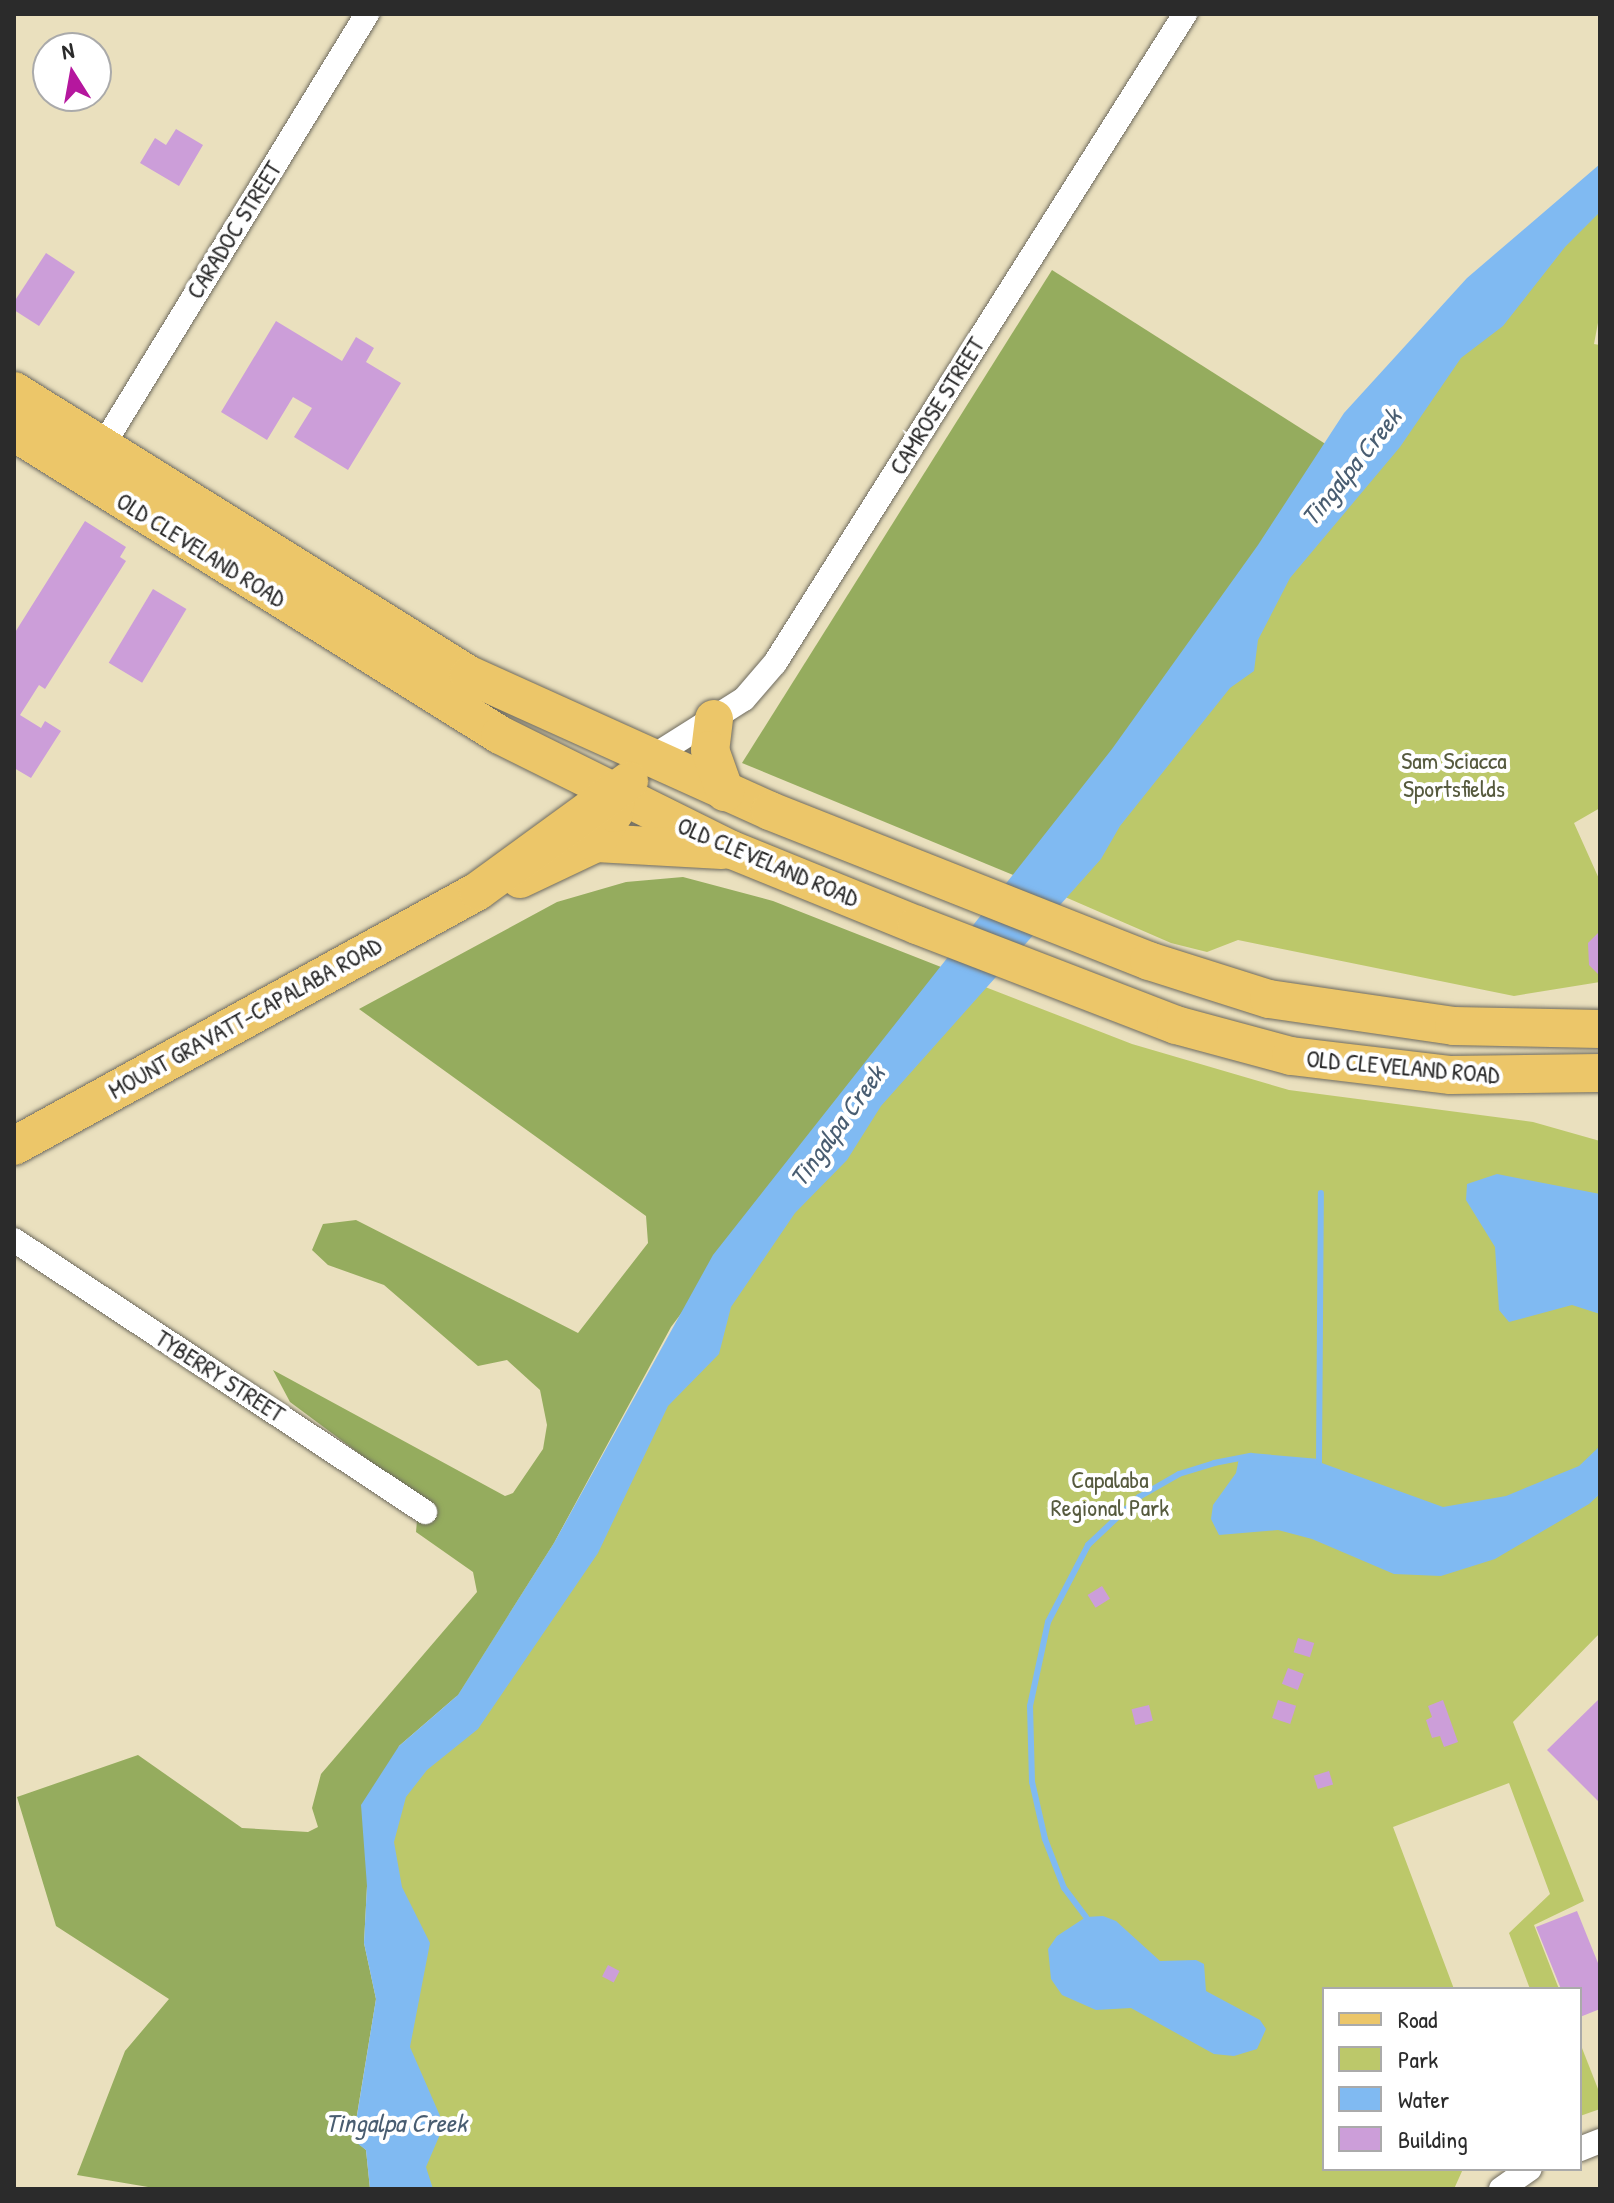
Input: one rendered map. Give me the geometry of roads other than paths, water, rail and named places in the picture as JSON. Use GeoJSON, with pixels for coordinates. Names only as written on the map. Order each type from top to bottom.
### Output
{"type":"FeatureCollection","features":[{"type":"Feature","properties":{"kind":"main road","name":"OLD CLEVELAND ROAD"},"geometry":{"type":"LineString","coordinates":[[14,391],[469,675],[725,792],[1149,961],[1269,999],[1359,1016],[1454,1026],[1600,1029]]}},
{"type":"Feature","properties":{"kind":"main road","name":"OLD CLEVELAND ROAD"},"geometry":{"type":"LineString","coordinates":[[14,432],[376,660],[540,757],[732,850],[917,925],[1140,1012],[1235,1042],[1348,1066],[1521,1077],[1600,1073]]}},
{"type":"Feature","properties":{"kind":"main road"},"geometry":{"type":"LineString","coordinates":[[714,719],[710,750],[725,792]]}},
{"type":"Feature","properties":{"kind":"main road"},"geometry":{"type":"LineString","coordinates":[[522,858],[553,816],[554,792],[540,757]]}},
{"type":"Feature","properties":{"kind":"main road","name":"MOUNT GRAVATT-CAPALABA ROAD"},"geometry":{"type":"LineString","coordinates":[[14,1146],[478,891],[588,808],[616,796],[649,759]]}},
{"type":"Feature","properties":{"kind":"main road","name":"MOUNT GRAVATT-CAPALABA ROAD"},"geometry":{"type":"LineString","coordinates":[[478,891],[505,886],[596,843],[614,813],[616,796]]}},
{"type":"Feature","properties":{"kind":"main road"},"geometry":{"type":"LineString","coordinates":[[596,843],[732,850]]}},
{"type":"Feature","properties":{"kind":"street","name":"CARADOC STREET"},"geometry":{"type":"LineString","coordinates":[[102,447],[367,14]]}},
{"type":"Feature","properties":{"kind":"street","name":"CAMROSE STREET"},"geometry":{"type":"LineString","coordinates":[[649,759],[714,719],[752,691],[775,663],[1185,14]]}},
{"type":"Feature","properties":{"kind":"street","name":"TYBERRY STREET"},"geometry":{"type":"LineString","coordinates":[[14,1240],[425,1512]]}},
{"type":"Feature","properties":{"kind":"street"},"geometry":{"type":"LineString","coordinates":[[1501,2189],[1527,2171]]}},
{"type":"Feature","properties":{"kind":"water","name":"Tingalpa Creek"},"geometry":{"type":"Polygon","coordinates":[[[1600,164],[1600,212],[1565,247],[1503,326],[1461,358],[1400,447],[1290,578],[1258,640],[1254,671],[1230,688],[1120,826],[1101,859],[881,1106],[847,1160],[795,1213],[731,1307],[719,1354],[668,1406],[598,1553],[478,1729],[427,1770],[406,1797],[394,1842],[402,1887],[430,1943],[410,2047],[444,2125],[426,2167],[433,2189],[370,2189],[366,2150],[353,2140],[376,1999],[364,1943],[367,1886],[361,1805],[399,1746],[458,1695],[554,1543],[713,1255],[1112,749],[1258,545],[1344,413],[1467,278],[1600,164]]]}},
{"type":"Feature","properties":{"kind":"water"},"geometry":{"type":"Polygon","coordinates":[[[1497,1174],[1600,1194],[1600,1314],[1572,1305],[1509,1322],[1499,1310],[1495,1247],[1466,1200],[1467,1184],[1497,1174]]]}},
{"type":"Feature","properties":{"kind":"water"},"geometry":{"type":"Polygon","coordinates":[[[1600,1446],[1600,1494],[1589,1504],[1495,1559],[1441,1576],[1394,1574],[1312,1539],[1278,1530],[1219,1535],[1211,1519],[1213,1505],[1236,1473],[1239,1458],[1319,1462],[1443,1507],[1506,1496],[1579,1466],[1600,1446]]]}},
{"type":"Feature","properties":{"kind":"water"},"geometry":{"type":"Polygon","coordinates":[[[1103,1916],[1116,1921],[1160,1961],[1196,1960],[1204,1964],[1206,1991],[1260,2020],[1266,2029],[1257,2049],[1234,2056],[1214,2054],[1131,2008],[1096,2010],[1062,1995],[1051,1979],[1048,1949],[1057,1936],[1086,1917],[1103,1916]]]}},
{"type":"Feature","properties":{"kind":"waterway"},"geometry":{"type":"LineString","coordinates":[[1086,1917],[1064,1888],[1045,1839],[1032,1782],[1030,1706],[1048,1622],[1088,1545],[1139,1497],[1179,1474],[1214,1463],[1251,1456],[1319,1462],[1321,1193]]}},
{"type":"Feature","properties":{"kind":"park label","name":"Sam Sciacca Sportsfields"},"geometry":{"type":"Point","coordinates":[1454,775]}},
{"type":"Feature","properties":{"kind":"park label","name":"Capalaba Regional Park"},"geometry":{"type":"Point","coordinates":[1110,1494]}}]}
